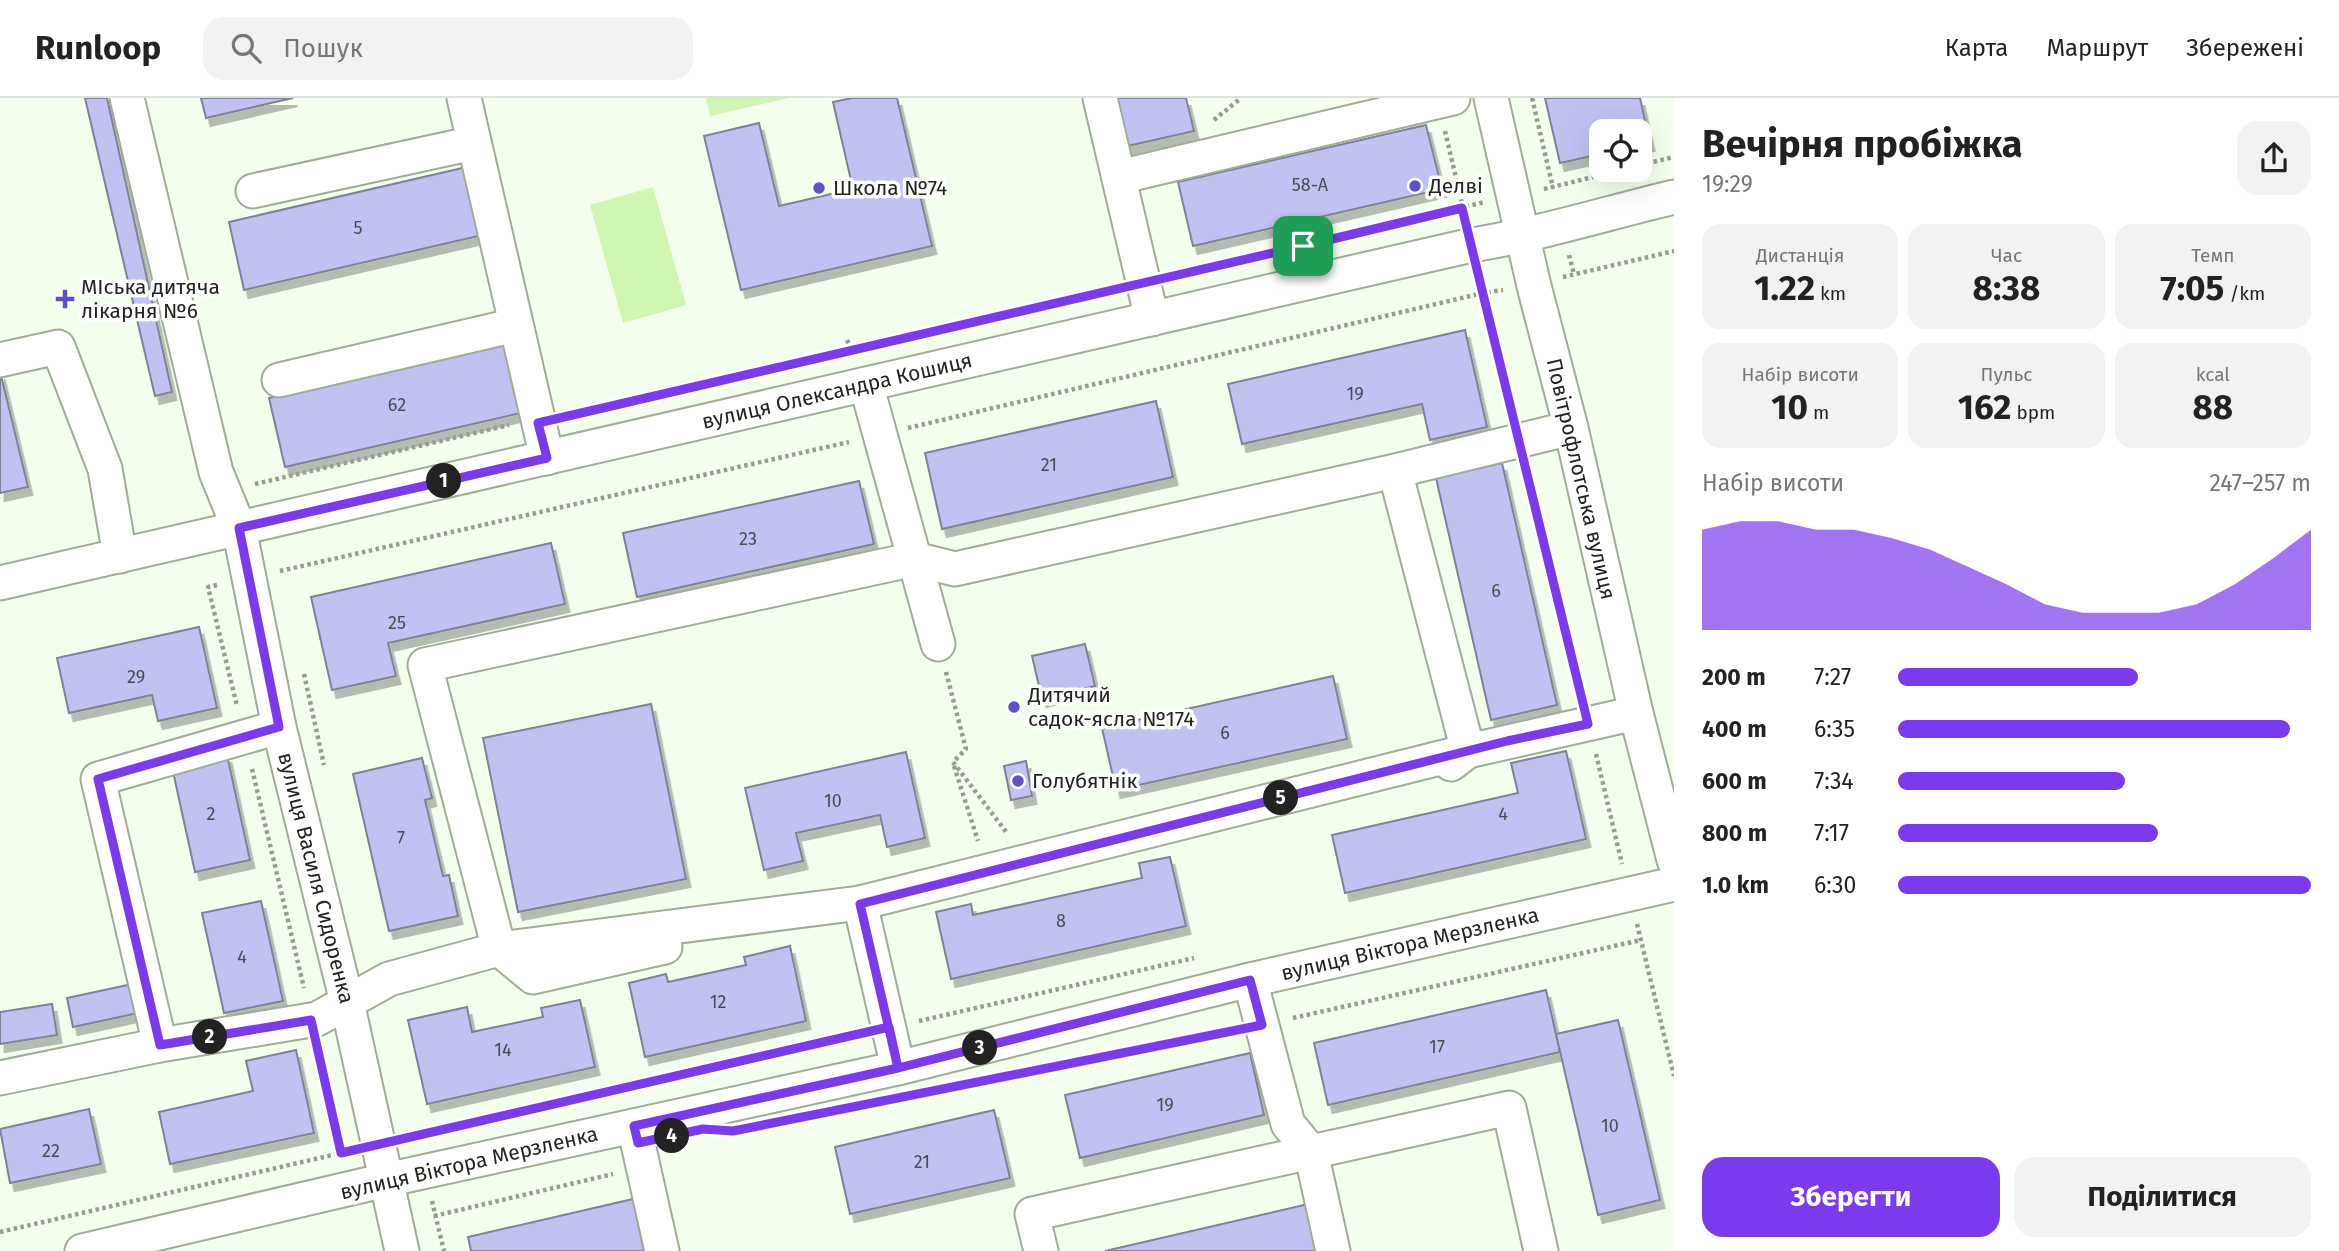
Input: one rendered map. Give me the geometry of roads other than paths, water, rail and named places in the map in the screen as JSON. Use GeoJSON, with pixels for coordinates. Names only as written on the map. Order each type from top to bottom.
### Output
{"type":"FeatureCollection","features":[{"type":"Feature","properties":{"kind":"street","name":"вулиця Василя Сидоренка"},"geometry":{"type":"LineString","coordinates":[[127,98],[216,472],[239,528],[279,727],[347,1002],[399,1238]]}},
{"type":"Feature","properties":{"kind":"street"},"geometry":{"type":"LineString","coordinates":[[464,98],[547,458]]}},
{"type":"Feature","properties":{"kind":"street"},"geometry":{"type":"LineString","coordinates":[[1100,98],[1152,319]]}},
{"type":"Feature","properties":{"kind":"street","name":"Повітрофлотська вулиця"},"geometry":{"type":"LineString","coordinates":[[1491,98],[1522,237],[1571,428],[1636,713],[1674,860]]}},
{"type":"Feature","properties":{"kind":"street"},"geometry":{"type":"LineString","coordinates":[[1119,177],[1446,100]]}},
{"type":"Feature","properties":{"kind":"street"},"geometry":{"type":"LineString","coordinates":[[253,191],[474,142]]}},
{"type":"Feature","properties":{"kind":"street","name":"вулиця Олександра Кошиця"},"geometry":{"type":"LineString","coordinates":[[0,583],[1472,245],[1522,237],[1562,224],[1674,197]]}},
{"type":"Feature","properties":{"kind":"street"},"geometry":{"type":"LineString","coordinates":[[279,380],[516,325]]}},
{"type":"Feature","properties":{"kind":"street"},"geometry":{"type":"LineString","coordinates":[[0,360],[58,346],[104,469],[120,556]]}},
{"type":"Feature","properties":{"kind":"street"},"geometry":{"type":"LineString","coordinates":[[866,384],[938,644]]}},
{"type":"Feature","properties":{"kind":"street"},"geometry":{"type":"LineString","coordinates":[[1468,751],[1451,764],[860,904],[533,977],[499,949],[425,665],[915,559],[955,569],[1395,471],[1571,428]]}},
{"type":"Feature","properties":{"kind":"street"},"geometry":{"type":"LineString","coordinates":[[1395,471],[1468,751]]}},
{"type":"Feature","properties":{"kind":"street"},"geometry":{"type":"LineString","coordinates":[[860,904],[1507,741],[1636,713]]}},
{"type":"Feature","properties":{"kind":"street"},"geometry":{"type":"LineString","coordinates":[[160,1045],[98,779],[279,727]]}},
{"type":"Feature","properties":{"kind":"street","name":"вулиця Віктора Мерзленка"},"geometry":{"type":"LineString","coordinates":[[82,1251],[386,1180],[898,1068],[1250,980],[1674,884]]}},
{"type":"Feature","properties":{"kind":"street"},"geometry":{"type":"LineString","coordinates":[[860,904],[898,1068]]}},
{"type":"Feature","properties":{"kind":"street"},"geometry":{"type":"LineString","coordinates":[[0,1078],[160,1045],[311,1020],[389,979],[499,949]]}},
{"type":"Feature","properties":{"kind":"street"},"geometry":{"type":"LineString","coordinates":[[1250,980],[1288,1124],[1311,1152],[1333,1251]]}},
{"type":"Feature","properties":{"kind":"street"},"geometry":{"type":"LineString","coordinates":[[1041,1251],[1032,1214],[1509,1108],[1541,1251]]}},
{"type":"Feature","properties":{"kind":"street"},"geometry":{"type":"LineString","coordinates":[[634,1126],[663,1251]]}},
{"type":"Feature","properties":{"kind":"place","name":"Делві"},"geometry":{"type":"Point","coordinates":[1415,186]}},
{"type":"Feature","properties":{"kind":"place","name":"Школа №74"},"geometry":{"type":"Point","coordinates":[819,188]}},
{"type":"Feature","properties":{"kind":"place","name":"МІська дитяча лікарня №6"},"geometry":{"type":"Point","coordinates":[65,299]}},
{"type":"Feature","properties":{"kind":"place","name":"Дитячий садок-ясла №174"},"geometry":{"type":"Point","coordinates":[1014,707]}},
{"type":"Feature","properties":{"kind":"place","name":"Голубятнік"},"geometry":{"type":"Point","coordinates":[1018,781]}}]}
